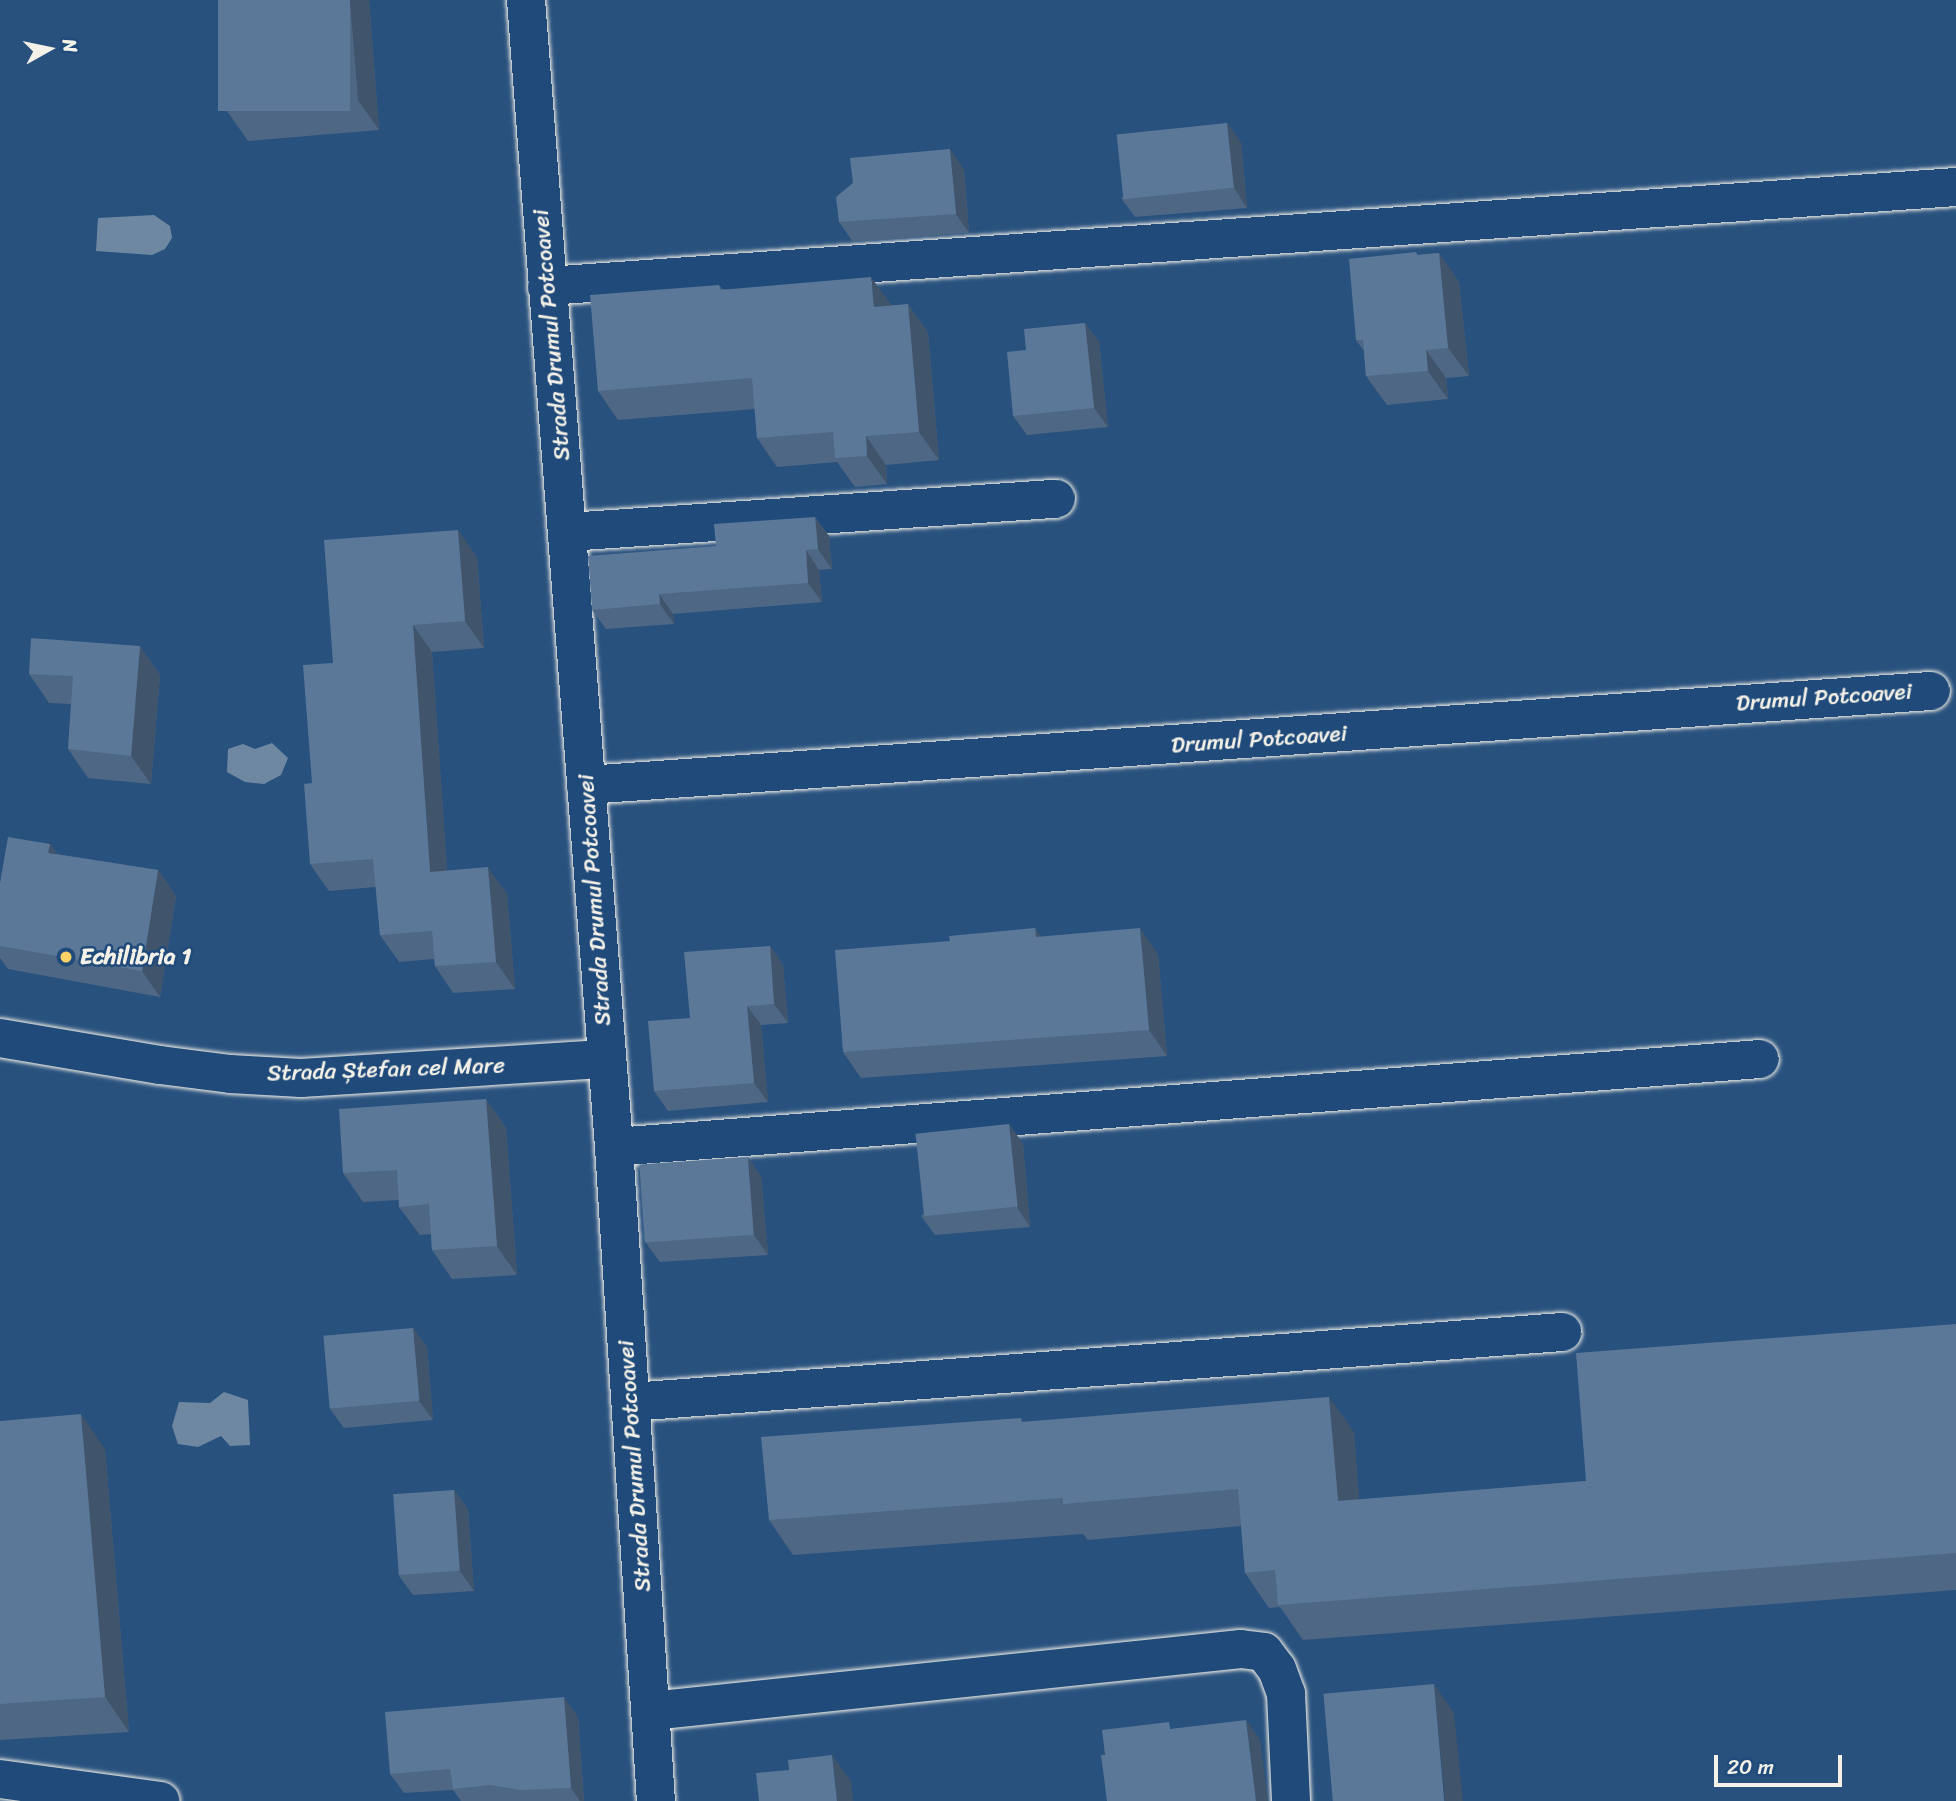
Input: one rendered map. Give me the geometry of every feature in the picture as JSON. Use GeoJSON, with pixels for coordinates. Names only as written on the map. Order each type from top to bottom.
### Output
{"type":"FeatureCollection","features":[{"type":"Feature","properties":{"kind":"street","name":"Strada Drumul Potcoavei"},"geometry":{"type":"LineString","coordinates":[[526,0],[614,1147],[656,1801]]}},
{"type":"Feature","properties":{"kind":"street"},"geometry":{"type":"LineString","coordinates":[[547,286],[1956,187]]}},
{"type":"Feature","properties":{"kind":"street"},"geometry":{"type":"LineString","coordinates":[[568,531],[1056,499]]}},
{"type":"Feature","properties":{"kind":"street","name":"Drumul Potcoavei"},"geometry":{"type":"LineString","coordinates":[[586,785],[1931,691]]}},
{"type":"Feature","properties":{"kind":"street","name":"Strada Ștefan cel Mare"},"geometry":{"type":"LineString","coordinates":[[0,1038],[160,1065],[230,1074],[301,1078],[606,1059]]}},
{"type":"Feature","properties":{"kind":"street"},"geometry":{"type":"LineString","coordinates":[[614,1147],[1760,1059]]}},
{"type":"Feature","properties":{"kind":"street"},"geometry":{"type":"LineString","coordinates":[[631,1402],[1562,1332]]}},
{"type":"Feature","properties":{"kind":"street"},"geometry":{"type":"LineString","coordinates":[[651,1711],[1241,1650],[1264,1653],[1277,1669],[1286,1694],[1291,1801]]}},
{"type":"Feature","properties":{"kind":"street"},"geometry":{"type":"LineString","coordinates":[[0,1779],[161,1801]]}},
{"type":"Feature","properties":{"kind":"water"},"geometry":{"type":"Polygon","coordinates":[[[154,215],[170,226],[172,238],[165,249],[152,255],[96,251],[98,218],[154,215]]]}},
{"type":"Feature","properties":{"kind":"water"},"geometry":{"type":"Polygon","coordinates":[[[272,743],[288,758],[281,775],[264,784],[245,782],[227,772],[228,749],[243,744],[255,749],[272,743]]]}},
{"type":"Feature","properties":{"kind":"water"},"geometry":{"type":"Polygon","coordinates":[[[224,1392],[248,1400],[250,1445],[230,1446],[221,1436],[198,1447],[178,1444],[172,1426],[179,1402],[210,1403],[224,1392]]]}},
{"type":"Feature","properties":{"kind":"building"},"geometry":{"type":"Polygon","coordinates":[[[218,0],[350,0],[350,111],[218,111],[218,0]]]}},
{"type":"Feature","properties":{"kind":"building"},"geometry":{"type":"Polygon","coordinates":[[[1227,123],[1234,188],[1123,199],[1117,135],[1227,123]]]}},
{"type":"Feature","properties":{"kind":"building"},"geometry":{"type":"Polygon","coordinates":[[[950,149],[956,214],[839,222],[836,197],[853,183],[850,158],[950,149]]]}},
{"type":"Feature","properties":{"kind":"building"},"geometry":{"type":"Polygon","coordinates":[[[1416,252],[1417,255],[1439,253],[1448,348],[1426,350],[1428,371],[1366,376],[1363,340],[1356,340],[1349,259],[1416,252]]]}},
{"type":"Feature","properties":{"kind":"building"},"geometry":{"type":"Polygon","coordinates":[[[871,277],[874,307],[908,304],[919,432],[866,436],[867,456],[835,458],[833,432],[757,438],[752,378],[598,391],[590,295],[719,285],[720,290],[871,277]]]}},
{"type":"Feature","properties":{"kind":"building"},"geometry":{"type":"Polygon","coordinates":[[[1085,323],[1094,408],[1013,416],[1007,352],[1026,350],[1024,329],[1085,323]]]}},
{"type":"Feature","properties":{"kind":"building"},"geometry":{"type":"Polygon","coordinates":[[[815,517],[818,549],[806,550],[808,583],[659,594],[660,604],[592,610],[588,556],[716,546],[714,524],[815,517]]]}},
{"type":"Feature","properties":{"kind":"building"},"geometry":{"type":"Polygon","coordinates":[[[458,530],[465,621],[413,625],[430,872],[488,867],[496,962],[435,966],[432,931],[380,935],[373,859],[310,864],[304,784],[312,783],[303,665],[333,663],[324,540],[458,530]]]}},
{"type":"Feature","properties":{"kind":"building"},"geometry":{"type":"Polygon","coordinates":[[[31,638],[140,646],[131,756],[68,749],[73,676],[29,674],[31,638]]]}},
{"type":"Feature","properties":{"kind":"building"},"geometry":{"type":"Polygon","coordinates":[[[8,837],[50,844],[48,853],[158,870],[142,971],[0,946],[0,883],[8,837]]]}},
{"type":"Feature","properties":{"kind":"building"},"geometry":{"type":"Polygon","coordinates":[[[1035,928],[1036,937],[1140,928],[1149,1030],[843,1052],[835,950],[950,941],[949,936],[1035,928]]]}},
{"type":"Feature","properties":{"kind":"building"},"geometry":{"type":"Polygon","coordinates":[[[770,946],[774,1004],[747,1006],[754,1083],[654,1091],[648,1021],[690,1018],[684,952],[770,946]]]}},
{"type":"Feature","properties":{"kind":"building"},"geometry":{"type":"Polygon","coordinates":[[[486,1099],[497,1246],[432,1250],[429,1204],[399,1207],[397,1170],[343,1173],[339,1109],[486,1099]]]}},
{"type":"Feature","properties":{"kind":"building"},"geometry":{"type":"Polygon","coordinates":[[[1009,1124],[1018,1207],[924,1216],[916,1134],[1009,1124]]]}},
{"type":"Feature","properties":{"kind":"building"},"geometry":{"type":"Polygon","coordinates":[[[748,1157],[753,1235],[645,1242],[639,1165],[748,1157]]]}},
{"type":"Feature","properties":{"kind":"building"},"geometry":{"type":"Polygon","coordinates":[[[1956,1324],[1956,1553],[1278,1605],[1275,1570],[1245,1573],[1238,1489],[1063,1504],[1063,1498],[769,1520],[761,1437],[1021,1418],[1021,1422],[1329,1397],[1338,1501],[1586,1481],[1576,1353],[1956,1324]]]}},
{"type":"Feature","properties":{"kind":"building"},"geometry":{"type":"Polygon","coordinates":[[[413,1328],[419,1401],[330,1409],[323,1336],[413,1328]]]}},
{"type":"Feature","properties":{"kind":"building"},"geometry":{"type":"Polygon","coordinates":[[[81,1414],[105,1697],[0,1704],[0,1421],[81,1414]]]}},
{"type":"Feature","properties":{"kind":"building"},"geometry":{"type":"Polygon","coordinates":[[[454,1490],[460,1571],[399,1575],[393,1494],[454,1490]]]}},
{"type":"Feature","properties":{"kind":"building"},"geometry":{"type":"Polygon","coordinates":[[[1434,1684],[1444,1801],[1333,1801],[1323,1694],[1434,1684]]]}},
{"type":"Feature","properties":{"kind":"building"},"geometry":{"type":"Polygon","coordinates":[[[564,1697],[571,1788],[521,1790],[491,1785],[453,1789],[450,1769],[390,1774],[385,1712],[564,1697]]]}},
{"type":"Feature","properties":{"kind":"building"},"geometry":{"type":"Polygon","coordinates":[[[1246,1720],[1256,1801],[1107,1801],[1101,1755],[1105,1755],[1102,1730],[1169,1722],[1170,1729],[1246,1720]]]}},
{"type":"Feature","properties":{"kind":"building"},"geometry":{"type":"Polygon","coordinates":[[[832,1755],[837,1801],[759,1801],[756,1773],[789,1770],[788,1760],[832,1755]]]}},
{"type":"Feature","properties":{"kind":"place","name":"Echilibria 1"},"geometry":{"type":"Point","coordinates":[66,957]}}]}
